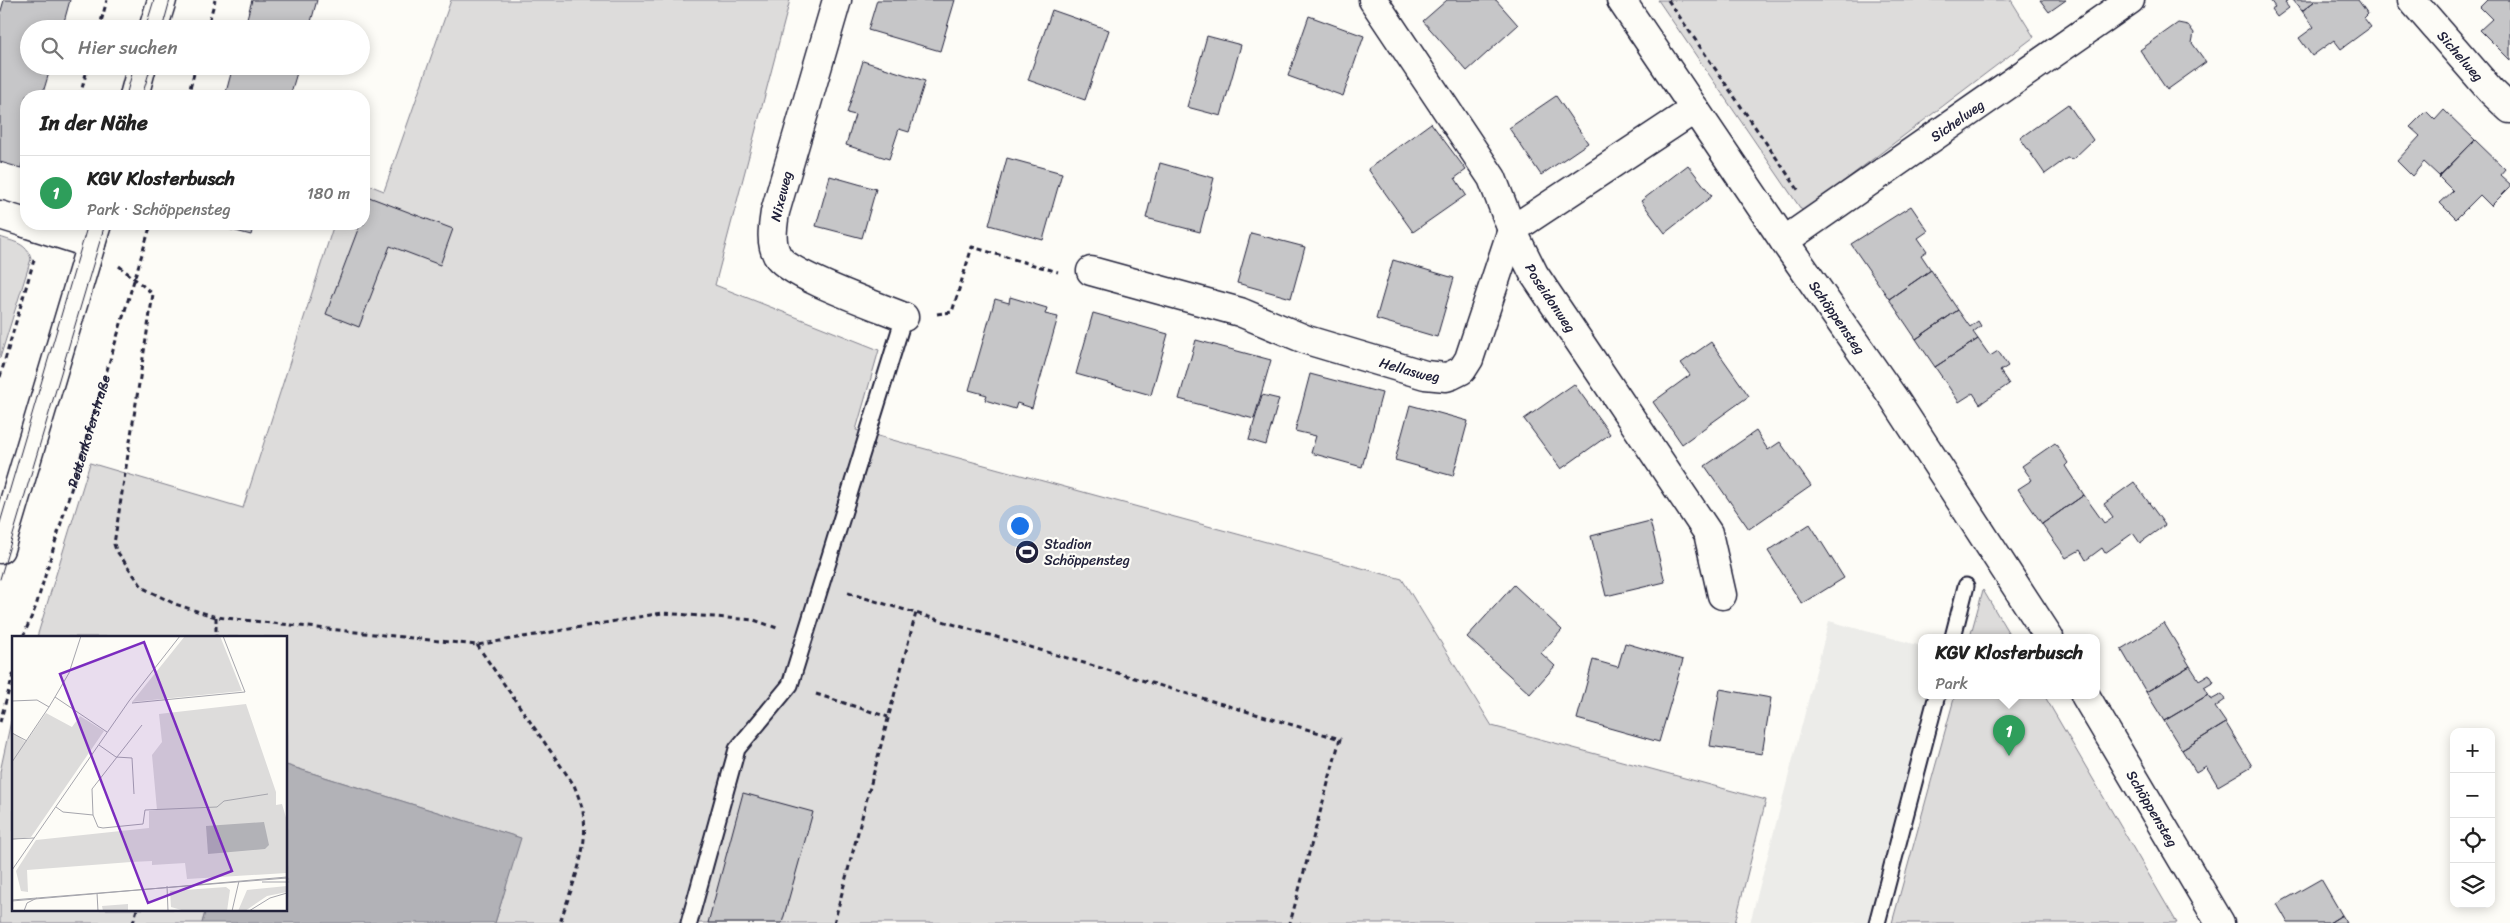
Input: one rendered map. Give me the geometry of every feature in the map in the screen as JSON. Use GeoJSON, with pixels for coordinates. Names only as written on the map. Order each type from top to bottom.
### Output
{"type":"FeatureCollection","features":[{"type":"Feature","properties":{"kind":"street"},"geometry":{"type":"LineString","coordinates":[[156,20],[162,0]]}},
{"type":"Feature","properties":{"kind":"street","name":"Nixeweg"},"geometry":{"type":"LineString","coordinates":[[837,0],[775,212],[774,244],[778,257],[795,270],[904,317]]}},
{"type":"Feature","properties":{"kind":"street","name":"Poseidonweg"},"geometry":{"type":"LineString","coordinates":[[1373,0],[1492,178],[1512,230],[1534,274],[1708,533],[1722,595]]}},
{"type":"Feature","properties":{"kind":"street","name":"Schöppensteg"},"geometry":{"type":"LineString","coordinates":[[1621,0],[1900,408],[2047,634]]}},
{"type":"Feature","properties":{"kind":"street","name":"Sichelweg"},"geometry":{"type":"LineString","coordinates":[[1784,240],[2130,0]]}},
{"type":"Feature","properties":{"kind":"street","name":"Sichelweg"},"geometry":{"type":"LineString","coordinates":[[2412,0],[2491,91],[2510,109]]}},
{"type":"Feature","properties":{"kind":"street"},"geometry":{"type":"LineString","coordinates":[[136,90],[140,75]]}},
{"type":"Feature","properties":{"kind":"street"},"geometry":{"type":"LineString","coordinates":[[1512,230],[1695,109]]}},
{"type":"Feature","properties":{"kind":"street"},"geometry":{"type":"LineString","coordinates":[[0,215],[20,222]]}},
{"type":"Feature","properties":{"kind":"street"},"geometry":{"type":"LineString","coordinates":[[0,549],[94,234],[67,230]]}},
{"type":"Feature","properties":{"kind":"street","name":"Hellasweg"},"geometry":{"type":"LineString","coordinates":[[1091,271],[1240,312],[1307,340],[1382,363],[1425,374],[1446,377],[1462,370],[1470,359],[1512,230]]}},
{"type":"Feature","properties":{"kind":"street","name":"Schöppensteg"},"geometry":{"type":"LineString","coordinates":[[2087,699],[2220,923]]}},
{"type":"Feature","properties":{"kind":"lane"},"geometry":{"type":"LineString","coordinates":[[688,923],[736,749],[790,685],[904,317]]}},
{"type":"Feature","properties":{"kind":"lane"},"geometry":{"type":"LineString","coordinates":[[1953,634],[1966,586]]}},
{"type":"Feature","properties":{"kind":"lane"},"geometry":{"type":"LineString","coordinates":[[1876,923],[1936,699]]}},
{"type":"Feature","properties":{"kind":"path"},"geometry":{"type":"LineString","coordinates":[[100,20],[106,0]]}},
{"type":"Feature","properties":{"kind":"path"},"geometry":{"type":"LineString","coordinates":[[209,20],[215,0]]}},
{"type":"Feature","properties":{"kind":"path"},"geometry":{"type":"LineString","coordinates":[[1668,0],[1816,219]]}},
{"type":"Feature","properties":{"kind":"path"},"geometry":{"type":"LineString","coordinates":[[82,90],[86,75]]}},
{"type":"Feature","properties":{"kind":"path"},"geometry":{"type":"LineString","coordinates":[[190,90],[194,75]]}},
{"type":"Feature","properties":{"kind":"path","name":"Pettenkoferstraße"},"geometry":{"type":"LineString","coordinates":[[23,636],[36,606],[150,230]]}},
{"type":"Feature","properties":{"kind":"path"},"geometry":{"type":"LineString","coordinates":[[904,317],[952,312],[972,247],[1056,272],[1091,271]]}},
{"type":"Feature","properties":{"kind":"path"},"geometry":{"type":"LineString","coordinates":[[0,377],[36,253]]}},
{"type":"Feature","properties":{"kind":"path"},"geometry":{"type":"LineString","coordinates":[[135,280],[153,294],[114,544],[116,550],[143,588],[175,604],[216,617],[477,645],[662,613],[754,620],[804,638]]}},
{"type":"Feature","properties":{"kind":"path"},"geometry":{"type":"LineString","coordinates":[[820,585],[1340,739],[1290,923]]}},
{"type":"Feature","properties":{"kind":"path"},"geometry":{"type":"LineString","coordinates":[[834,923],[916,613]]}},
{"type":"Feature","properties":{"kind":"path"},"geometry":{"type":"LineString","coordinates":[[216,617],[216,636]]}},
{"type":"Feature","properties":{"kind":"path"},"geometry":{"type":"LineString","coordinates":[[477,645],[574,785],[580,800],[584,817],[584,841],[560,923]]}},
{"type":"Feature","properties":{"kind":"path"},"geometry":{"type":"LineString","coordinates":[[0,722],[12,679]]}},
{"type":"Feature","properties":{"kind":"path"},"geometry":{"type":"LineString","coordinates":[[790,685],[888,717]]}},
{"type":"Feature","properties":{"kind":"path"},"geometry":{"type":"LineString","coordinates":[[134,923],[137,910]]}},
{"type":"Feature","properties":{"kind":"shaded area"},"geometry":{"type":"Polygon","coordinates":[[[451,0],[790,0],[715,285],[879,350],[856,430],[1402,579],[1492,726],[1766,800],[1735,923],[495,923],[520,838],[288,766],[288,636],[37,636],[90,463],[243,508],[332,230],[370,230],[370,185],[384,191],[451,0]]]}},
{"type":"Feature","properties":{"kind":"shaded area"},"geometry":{"type":"Polygon","coordinates":[[[1658,0],[2011,0],[2034,37],[1803,212],[1658,0]]]}},
{"type":"Feature","properties":{"kind":"shaded area"},"geometry":{"type":"Polygon","coordinates":[[[0,237],[23,246],[31,259],[0,358],[0,237]]]}},
{"type":"Feature","properties":{"kind":"shaded area"},"geometry":{"type":"Polygon","coordinates":[[[1983,590],[2009,634],[1971,634],[1983,590]]]}},
{"type":"Feature","properties":{"kind":"shaded area"},"geometry":{"type":"Polygon","coordinates":[[[1829,621],[1918,645],[1918,699],[1930,699],[1869,923],[1750,923],[1829,621]]]}},
{"type":"Feature","properties":{"kind":"shaded area"},"geometry":{"type":"Polygon","coordinates":[[[1954,699],[2046,699],[2177,923],[1892,923],[1954,699]]]}},
{"type":"Feature","properties":{"kind":"shaded area"},"geometry":{"type":"Polygon","coordinates":[[[11,721],[12,910],[206,910],[202,923],[0,923],[0,772],[11,721]]]}},
{"type":"Feature","properties":{"kind":"shaded area"},"geometry":{"type":"Polygon","coordinates":[[[288,766],[521,838],[495,923],[202,923],[206,910],[288,910],[288,766]]]}},
{"type":"Feature","properties":{"kind":"building"},"geometry":{"type":"Polygon","coordinates":[[[4,0],[70,0],[64,20],[20,20],[20,75],[48,75],[44,90],[20,90],[20,168],[0,162],[0,14],[4,0]]]}},
{"type":"Feature","properties":{"kind":"building"},"geometry":{"type":"Polygon","coordinates":[[[252,0],[317,0],[311,20],[246,20],[252,0]]]}},
{"type":"Feature","properties":{"kind":"building"},"geometry":{"type":"Polygon","coordinates":[[[877,0],[955,0],[940,51],[868,30],[877,0]]]}},
{"type":"Feature","properties":{"kind":"building"},"geometry":{"type":"Polygon","coordinates":[[[1447,0],[1496,0],[1518,25],[1467,71],[1423,21],[1447,0]]]}},
{"type":"Feature","properties":{"kind":"building"},"geometry":{"type":"Polygon","coordinates":[[[2040,0],[2066,0],[2049,12],[2040,0]]]}},
{"type":"Feature","properties":{"kind":"building"},"geometry":{"type":"Polygon","coordinates":[[[2270,0],[2290,0],[2285,3],[2289,8],[2277,17],[2271,9],[2275,7],[2270,0]]]}},
{"type":"Feature","properties":{"kind":"building"},"geometry":{"type":"Polygon","coordinates":[[[2293,0],[2316,0],[2302,11],[2293,0]]]}},
{"type":"Feature","properties":{"kind":"building"},"geometry":{"type":"Polygon","coordinates":[[[2316,0],[2358,0],[2368,14],[2364,18],[2371,27],[2341,49],[2334,40],[2312,56],[2299,38],[2314,27],[2302,11],[2316,0]]]}},
{"type":"Feature","properties":{"kind":"building"},"geometry":{"type":"Polygon","coordinates":[[[2487,0],[2510,0],[2510,60],[2480,30],[2492,19],[2480,7],[2487,0]]]}},
{"type":"Feature","properties":{"kind":"building"},"geometry":{"type":"Polygon","coordinates":[[[1052,10],[1109,30],[1085,100],[1028,80],[1052,10]]]}},
{"type":"Feature","properties":{"kind":"building"},"geometry":{"type":"Polygon","coordinates":[[[1309,16],[1364,36],[1343,96],[1288,76],[1309,16]]]}},
{"type":"Feature","properties":{"kind":"building"},"geometry":{"type":"Polygon","coordinates":[[[2178,23],[2188,25],[2194,33],[2192,43],[2206,62],[2167,90],[2140,50],[2178,23]]]}},
{"type":"Feature","properties":{"kind":"building"},"geometry":{"type":"Polygon","coordinates":[[[1207,36],[1241,45],[1221,116],[1187,107],[1207,36]]]}},
{"type":"Feature","properties":{"kind":"building"},"geometry":{"type":"Polygon","coordinates":[[[863,61],[925,81],[909,132],[899,129],[889,159],[846,145],[855,115],[847,113],[863,61]]]}},
{"type":"Feature","properties":{"kind":"building"},"geometry":{"type":"Polygon","coordinates":[[[231,75],[296,75],[292,90],[227,90],[231,75]]]}},
{"type":"Feature","properties":{"kind":"building"},"geometry":{"type":"Polygon","coordinates":[[[1556,96],[1588,143],[1541,175],[1509,128],[1556,96]]]}},
{"type":"Feature","properties":{"kind":"building"},"geometry":{"type":"Polygon","coordinates":[[[2068,104],[2093,140],[2073,159],[2067,158],[2045,174],[2020,138],[2068,104]]]}},
{"type":"Feature","properties":{"kind":"building"},"geometry":{"type":"Polygon","coordinates":[[[2444,110],[2475,140],[2439,176],[2424,162],[2412,176],[2397,161],[2420,136],[2410,127],[2426,111],[2435,120],[2444,110]]]}},
{"type":"Feature","properties":{"kind":"building"},"geometry":{"type":"Polygon","coordinates":[[[1431,123],[1466,170],[1455,178],[1466,195],[1413,232],[1368,169],[1431,123]]]}},
{"type":"Feature","properties":{"kind":"building"},"geometry":{"type":"Polygon","coordinates":[[[2475,140],[2505,169],[2500,175],[2510,184],[2510,187],[2491,206],[2480,195],[2456,219],[2440,203],[2453,191],[2439,177],[2475,140]]]}},
{"type":"Feature","properties":{"kind":"building"},"geometry":{"type":"Polygon","coordinates":[[[1007,158],[1062,173],[1043,240],[989,225],[1007,158]]]}},
{"type":"Feature","properties":{"kind":"building"},"geometry":{"type":"Polygon","coordinates":[[[1160,163],[1214,178],[1200,232],[1146,218],[1160,163]]]}},
{"type":"Feature","properties":{"kind":"building"},"geometry":{"type":"Polygon","coordinates":[[[1688,165],[1712,196],[1665,233],[1641,201],[1688,165]]]}},
{"type":"Feature","properties":{"kind":"building"},"geometry":{"type":"Polygon","coordinates":[[[830,176],[876,189],[862,238],[816,226],[830,176]]]}},
{"type":"Feature","properties":{"kind":"building"},"geometry":{"type":"Polygon","coordinates":[[[370,197],[453,229],[440,265],[390,246],[359,327],[326,314],[358,230],[370,230],[370,197]]]}},
{"type":"Feature","properties":{"kind":"building"},"geometry":{"type":"Polygon","coordinates":[[[1911,206],[1928,231],[1918,238],[1927,251],[1921,255],[1931,270],[1889,299],[1851,244],[1911,206]]]}},
{"type":"Feature","properties":{"kind":"building"},"geometry":{"type":"Polygon","coordinates":[[[232,230],[252,230],[251,235],[232,230]]]}},
{"type":"Feature","properties":{"kind":"building"},"geometry":{"type":"Polygon","coordinates":[[[1251,233],[1305,247],[1291,298],[1237,283],[1251,233]]]}},
{"type":"Feature","properties":{"kind":"building"},"geometry":{"type":"Polygon","coordinates":[[[1393,260],[1454,278],[1437,337],[1376,319],[1393,260]]]}},
{"type":"Feature","properties":{"kind":"building"},"geometry":{"type":"Polygon","coordinates":[[[1931,270],[1958,310],[1916,339],[1889,299],[1931,270]]]}},
{"type":"Feature","properties":{"kind":"building"},"geometry":{"type":"Polygon","coordinates":[[[1010,297],[1047,308],[1045,314],[1058,317],[1032,408],[1017,403],[1015,409],[985,400],[987,395],[969,390],[995,299],[1009,303],[1010,297]]]}},
{"type":"Feature","properties":{"kind":"building"},"geometry":{"type":"Polygon","coordinates":[[[1958,310],[1970,327],[1978,321],[1981,326],[1973,332],[1978,339],[1935,367],[1916,339],[1958,310]]]}},
{"type":"Feature","properties":{"kind":"building"},"geometry":{"type":"Polygon","coordinates":[[[1093,313],[1168,334],[1151,395],[1076,374],[1093,313]]]}},
{"type":"Feature","properties":{"kind":"building"},"geometry":{"type":"Polygon","coordinates":[[[1978,339],[1990,356],[1998,351],[2008,366],[2000,371],[2009,384],[1980,404],[1973,393],[1959,402],[1935,367],[1978,339]]]}},
{"type":"Feature","properties":{"kind":"building"},"geometry":{"type":"Polygon","coordinates":[[[1196,340],[1271,360],[1254,419],[1179,399],[1196,340]]]}},
{"type":"Feature","properties":{"kind":"building"},"geometry":{"type":"Polygon","coordinates":[[[1711,342],[1749,396],[1682,444],[1653,402],[1690,375],[1681,363],[1711,342]]]}},
{"type":"Feature","properties":{"kind":"building"},"geometry":{"type":"Polygon","coordinates":[[[1310,374],[1382,393],[1362,467],[1311,453],[1316,436],[1295,431],[1310,374]]]}},
{"type":"Feature","properties":{"kind":"building"},"geometry":{"type":"Polygon","coordinates":[[[1574,384],[1610,434],[1561,469],[1524,419],[1574,384]]]}},
{"type":"Feature","properties":{"kind":"building"},"geometry":{"type":"Polygon","coordinates":[[[1262,395],[1279,399],[1266,445],[1249,440],[1262,395]]]}},
{"type":"Feature","properties":{"kind":"building"},"geometry":{"type":"Polygon","coordinates":[[[1410,405],[1468,421],[1453,476],[1395,460],[1410,405]]]}},
{"type":"Feature","properties":{"kind":"building"},"geometry":{"type":"Polygon","coordinates":[[[1756,431],[1768,450],[1780,442],[1811,486],[1749,529],[1705,466],[1756,431]]]}},
{"type":"Feature","properties":{"kind":"building"},"geometry":{"type":"Polygon","coordinates":[[[2055,443],[2068,463],[2065,466],[2084,495],[2042,524],[2018,489],[2032,480],[2022,466],[2055,443]]]}},
{"type":"Feature","properties":{"kind":"building"},"geometry":{"type":"Polygon","coordinates":[[[2134,482],[2165,525],[2140,543],[2133,533],[2105,553],[2102,548],[2086,560],[2080,550],[2066,558],[2042,524],[2084,495],[2104,523],[2113,517],[2104,504],[2134,482]]]}},
{"type":"Feature","properties":{"kind":"building"},"geometry":{"type":"Polygon","coordinates":[[[1650,521],[1665,582],[1606,596],[1591,536],[1650,521]]]}},
{"type":"Feature","properties":{"kind":"building"},"geometry":{"type":"Polygon","coordinates":[[[1810,524],[1844,578],[1802,604],[1768,551],[1810,524]]]}},
{"type":"Feature","properties":{"kind":"building"},"geometry":{"type":"Polygon","coordinates":[[[1514,585],[1562,630],[1541,653],[1555,666],[1530,694],[1467,637],[1514,585]]]}},
{"type":"Feature","properties":{"kind":"building"},"geometry":{"type":"Polygon","coordinates":[[[2164,623],[2190,666],[2146,692],[2121,649],[2164,623]]]}},
{"type":"Feature","properties":{"kind":"building"},"geometry":{"type":"Polygon","coordinates":[[[1625,643],[1683,660],[1659,742],[1577,719],[1593,660],[1618,667],[1625,643]]]}},
{"type":"Feature","properties":{"kind":"building"},"geometry":{"type":"Polygon","coordinates":[[[2190,666],[2199,680],[2209,674],[2214,682],[2204,688],[2208,695],[2164,721],[2146,692],[2190,666]]]}},
{"type":"Feature","properties":{"kind":"building"},"geometry":{"type":"Polygon","coordinates":[[[1720,689],[1771,698],[1762,754],[1710,746],[1720,689]]]}},
{"type":"Feature","properties":{"kind":"building"},"geometry":{"type":"Polygon","coordinates":[[[2222,694],[2225,700],[2215,707],[2226,723],[2182,750],[2164,721],[2208,695],[2211,700],[2222,694]]]}},
{"type":"Feature","properties":{"kind":"building"},"geometry":{"type":"Polygon","coordinates":[[[2226,723],[2252,766],[2218,786],[2206,766],[2196,772],[2182,750],[2226,723]]]}},
{"type":"Feature","properties":{"kind":"building"},"geometry":{"type":"Polygon","coordinates":[[[743,793],[813,812],[782,923],[708,923],[743,793]]]}},
{"type":"Feature","properties":{"kind":"building"},"geometry":{"type":"Polygon","coordinates":[[[2321,879],[2342,915],[2329,923],[2288,923],[2277,904],[2321,879]]]}},
{"type":"Feature","properties":{"kind":"building"},"geometry":{"type":"Polygon","coordinates":[[[2342,915],[2347,923],[2329,923],[2342,915]]]}},
{"type":"Feature","properties":{"kind":"tram line"},"geometry":{"type":"LineString","coordinates":[[148,20],[154,0]]}},
{"type":"Feature","properties":{"kind":"tram line"},"geometry":{"type":"LineString","coordinates":[[164,20],[170,0]]}},
{"type":"Feature","properties":{"kind":"tram line"},"geometry":{"type":"LineString","coordinates":[[128,90],[132,75]]}},
{"type":"Feature","properties":{"kind":"tram line"},"geometry":{"type":"LineString","coordinates":[[144,90],[148,75]]}},
{"type":"Feature","properties":{"kind":"tram line"},"geometry":{"type":"LineString","coordinates":[[0,523],[86,230]]}},
{"type":"Feature","properties":{"kind":"tram line"},"geometry":{"type":"LineString","coordinates":[[0,579],[103,230]]}},
{"type":"Feature","properties":{"kind":"place","name":"Stadion Schöppensteg"},"geometry":{"type":"Point","coordinates":[1027,552]}},
{"type":"Feature","properties":{"kind":"place","name":"KGV Klosterbusch"},"geometry":{"type":"Point","coordinates":[2009,756]}}]}
